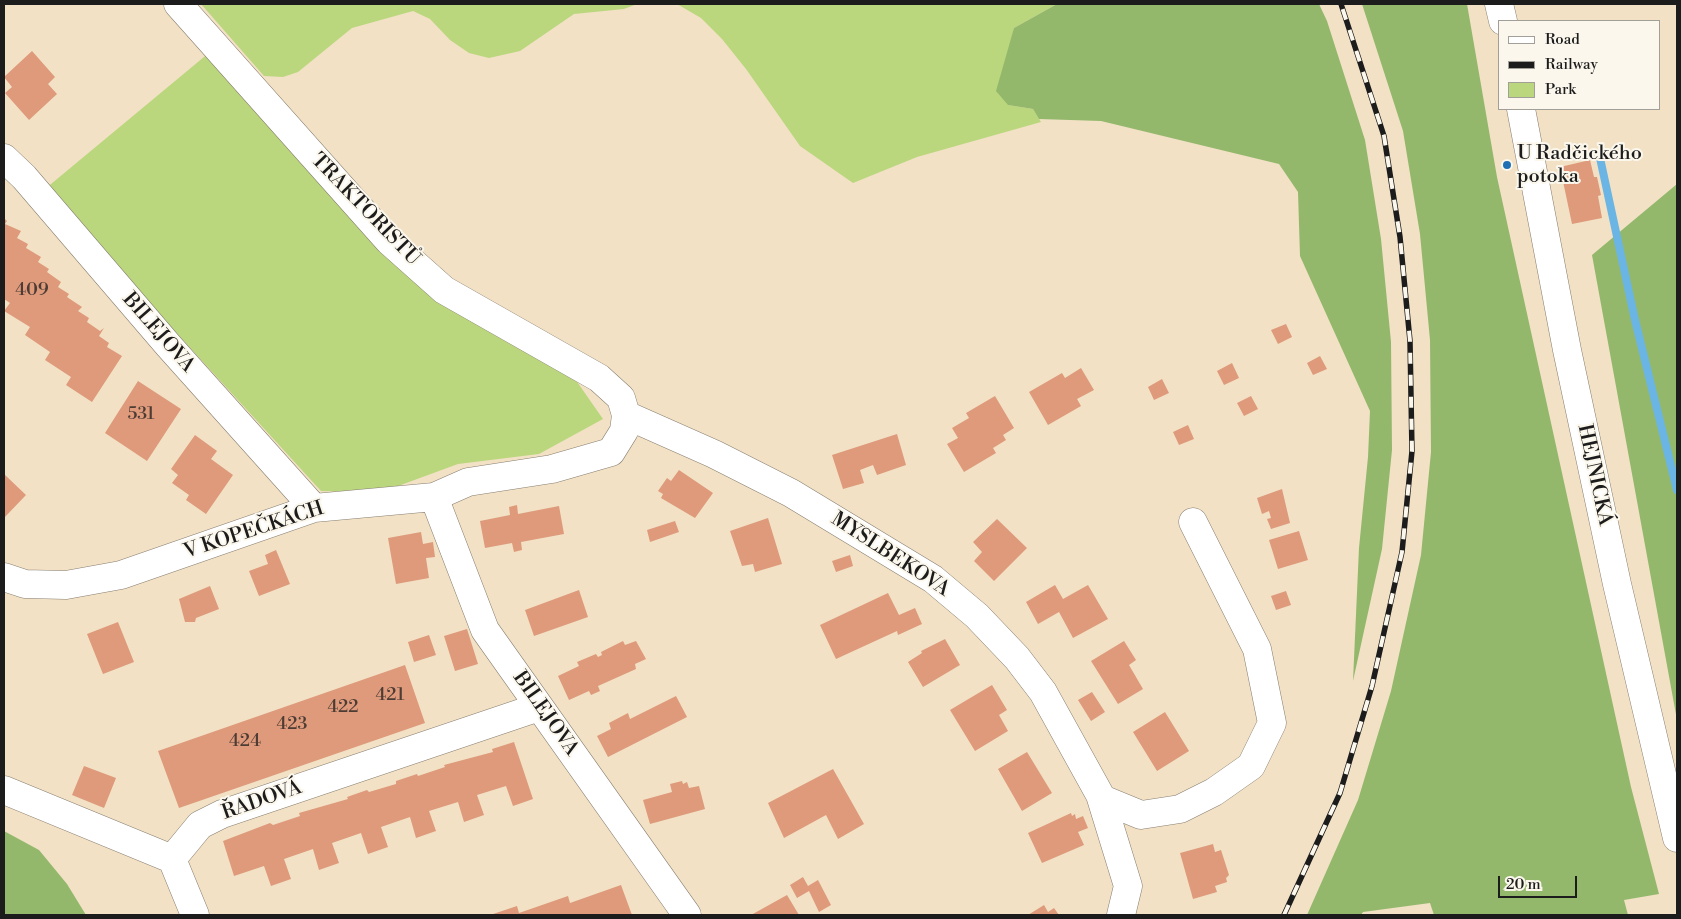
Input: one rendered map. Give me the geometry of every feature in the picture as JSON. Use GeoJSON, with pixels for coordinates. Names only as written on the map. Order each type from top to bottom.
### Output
{"type":"FeatureCollection","features":[{"type":"Feature","properties":{"kind":"street","name":"TRAKTORISTŮ"},"geometry":{"type":"LineString","coordinates":[[178,4],[389,240],[444,290],[599,378],[621,398],[626,415]]}},
{"type":"Feature","properties":{"kind":"street"},"geometry":{"type":"LineString","coordinates":[[1499,4],[1503,20]]}},
{"type":"Feature","properties":{"kind":"street","name":"HEJNICKÁ"},"geometry":{"type":"LineString","coordinates":[[1521,110],[1567,350],[1619,593],[1677,838]]}},
{"type":"Feature","properties":{"kind":"street","name":"BILEJOVA"},"geometry":{"type":"LineString","coordinates":[[4,158],[24,177],[168,344],[314,508]]}},
{"type":"Feature","properties":{"kind":"street","name":"V KOPEČKÁCH"},"geometry":{"type":"LineString","coordinates":[[4,577],[25,584],[66,585],[121,576],[314,508],[434,497],[468,482],[552,469],[611,452],[624,431],[626,415]]}},
{"type":"Feature","properties":{"kind":"street","name":"MYSLBEKOVA"},"geometry":{"type":"LineString","coordinates":[[626,415],[714,454],[791,493],[933,578],[977,616],[1017,658],[1043,692],[1064,726],[1102,799],[1128,886],[1121,915]]}},
{"type":"Feature","properties":{"kind":"street","name":"BILEJOVA"},"geometry":{"type":"LineString","coordinates":[[434,497],[485,630],[687,915]]}},
{"type":"Feature","properties":{"kind":"street"},"geometry":{"type":"LineString","coordinates":[[1102,799],[1141,815],[1180,809],[1214,792],[1251,766],[1272,723],[1257,649],[1193,522]]}},
{"type":"Feature","properties":{"kind":"street","name":"ŘADOVÁ"},"geometry":{"type":"LineString","coordinates":[[172,859],[200,825],[222,814],[540,707]]}},
{"type":"Feature","properties":{"kind":"street"},"geometry":{"type":"LineString","coordinates":[[4,790],[172,859],[194,915]]}},
{"type":"Feature","properties":{"kind":"green space"},"geometry":{"type":"Polygon","coordinates":[[[201,4],[637,4],[624,9],[574,14],[520,51],[489,58],[469,53],[450,40],[430,19],[413,11],[352,28],[298,72],[283,77],[264,76],[201,4]]]}},
{"type":"Feature","properties":{"kind":"green space"},"geometry":{"type":"Polygon","coordinates":[[[677,4],[1057,4],[1014,28],[1008,105],[1033,109],[1041,122],[917,157],[853,183],[800,146],[746,69],[722,39],[701,18],[677,4]]]}},
{"type":"Feature","properties":{"kind":"green space"},"geometry":{"type":"Polygon","coordinates":[[[1057,4],[1319,4],[1327,21],[1365,140],[1381,239],[1391,342],[1392,450],[1382,549],[1353,681],[1359,548],[1368,457],[1370,411],[1300,256],[1298,192],[1279,164],[1101,121],[1039,119],[1033,109],[1008,105],[996,91],[1014,28],[1057,4]]]}},
{"type":"Feature","properties":{"kind":"green space"},"geometry":{"type":"Polygon","coordinates":[[[1362,4],[1467,4],[1497,177],[1631,787],[1659,894],[1624,900],[1628,915],[1434,915],[1430,903],[1363,912],[1361,915],[1307,915],[1358,800],[1391,691],[1421,555],[1431,452],[1430,340],[1420,234],[1403,131],[1362,4]]]}},
{"type":"Feature","properties":{"kind":"green space"},"geometry":{"type":"Polygon","coordinates":[[[216,47],[445,298],[566,366],[603,419],[539,454],[458,464],[379,493],[321,491],[45,189],[216,47]]]}},
{"type":"Feature","properties":{"kind":"green space"},"geometry":{"type":"Polygon","coordinates":[[[1677,184],[1677,720],[1592,255],[1677,184]]]}},
{"type":"Feature","properties":{"kind":"green space"},"geometry":{"type":"Polygon","coordinates":[[[4,831],[39,850],[67,884],[86,915],[4,915],[4,831]]]}},
{"type":"Feature","properties":{"kind":"building"},"geometry":{"type":"Polygon","coordinates":[[[32,51],[55,77],[48,84],[57,94],[29,120],[5,93],[12,87],[4,77],[32,51]]]}},
{"type":"Feature","properties":{"kind":"building"},"geometry":{"type":"Polygon","coordinates":[[[1590,160],[1594,177],[1597,177],[1601,195],[1598,196],[1602,218],[1572,224],[1560,167],[1590,160]]]}},
{"type":"Feature","properties":{"kind":"building"},"geometry":{"type":"Polygon","coordinates":[[[4,218],[7,221],[5,224],[21,231],[17,238],[28,244],[26,248],[41,257],[38,262],[49,269],[47,272],[61,282],[58,287],[69,294],[67,297],[82,307],[78,311],[89,318],[87,322],[100,331],[104,328],[99,336],[109,343],[107,347],[122,356],[92,402],[66,385],[71,377],[45,360],[50,352],[25,335],[30,327],[4,311],[10,303],[4,299],[4,218]]]}},
{"type":"Feature","properties":{"kind":"building"},"geometry":{"type":"Polygon","coordinates":[[[1286,324],[1292,337],[1278,344],[1271,330],[1286,324]]]}},
{"type":"Feature","properties":{"kind":"building"},"geometry":{"type":"Polygon","coordinates":[[[1320,356],[1327,369],[1313,375],[1307,363],[1320,356]]]}},
{"type":"Feature","properties":{"kind":"building"},"geometry":{"type":"Polygon","coordinates":[[[1232,363],[1239,378],[1224,385],[1217,371],[1232,363]]]}},
{"type":"Feature","properties":{"kind":"building"},"geometry":{"type":"Polygon","coordinates":[[[1081,368],[1094,390],[1077,399],[1081,406],[1048,425],[1029,392],[1062,373],[1065,378],[1081,368]]]}},
{"type":"Feature","properties":{"kind":"building"},"geometry":{"type":"Polygon","coordinates":[[[1162,379],[1169,393],[1154,400],[1148,387],[1162,379]]]}},
{"type":"Feature","properties":{"kind":"building"},"geometry":{"type":"Polygon","coordinates":[[[138,381],[181,409],[147,461],[105,433],[138,381]]]}},
{"type":"Feature","properties":{"kind":"building"},"geometry":{"type":"Polygon","coordinates":[[[995,396],[1014,428],[1003,435],[1006,440],[993,448],[996,453],[964,472],[947,444],[958,438],[952,428],[969,418],[966,413],[995,396]]]}},
{"type":"Feature","properties":{"kind":"building"},"geometry":{"type":"Polygon","coordinates":[[[1251,396],[1258,409],[1244,416],[1237,403],[1251,396]]]}},
{"type":"Feature","properties":{"kind":"building"},"geometry":{"type":"Polygon","coordinates":[[[1188,425],[1194,439],[1179,445],[1173,432],[1188,425]]]}},
{"type":"Feature","properties":{"kind":"building"},"geometry":{"type":"Polygon","coordinates":[[[897,434],[906,465],[877,475],[873,465],[860,470],[864,483],[843,489],[832,455],[897,434]]]}},
{"type":"Feature","properties":{"kind":"building"},"geometry":{"type":"Polygon","coordinates":[[[195,435],[217,451],[211,459],[233,475],[206,514],[186,500],[189,495],[172,483],[178,475],[171,469],[195,435]]]}},
{"type":"Feature","properties":{"kind":"building"},"geometry":{"type":"Polygon","coordinates":[[[679,470],[713,493],[695,518],[661,498],[663,494],[658,491],[667,478],[671,481],[679,470]]]}},
{"type":"Feature","properties":{"kind":"building"},"geometry":{"type":"Polygon","coordinates":[[[4,474],[26,495],[4,518],[4,474]]]}},
{"type":"Feature","properties":{"kind":"building"},"geometry":{"type":"Polygon","coordinates":[[[1282,489],[1290,523],[1271,529],[1267,519],[1271,518],[1269,511],[1262,514],[1257,498],[1282,489]]]}},
{"type":"Feature","properties":{"kind":"building"},"geometry":{"type":"Polygon","coordinates":[[[517,505],[518,514],[559,506],[564,534],[521,542],[522,550],[514,552],[512,543],[485,548],[480,521],[510,515],[509,507],[517,505]]]}},
{"type":"Feature","properties":{"kind":"building"},"geometry":{"type":"Polygon","coordinates":[[[768,518],[782,564],[755,572],[753,564],[742,566],[730,531],[768,518]]]}},
{"type":"Feature","properties":{"kind":"building"},"geometry":{"type":"Polygon","coordinates":[[[997,519],[1027,548],[994,581],[974,561],[982,552],[973,542],[997,519]]]}},
{"type":"Feature","properties":{"kind":"building"},"geometry":{"type":"Polygon","coordinates":[[[675,521],[679,532],[650,542],[647,530],[675,521]]]}},
{"type":"Feature","properties":{"kind":"building"},"geometry":{"type":"Polygon","coordinates":[[[1299,531],[1308,560],[1278,569],[1269,540],[1299,531]]]}},
{"type":"Feature","properties":{"kind":"building"},"geometry":{"type":"Polygon","coordinates":[[[421,532],[423,544],[433,542],[435,557],[426,558],[429,578],[396,584],[388,538],[421,532]]]}},
{"type":"Feature","properties":{"kind":"building"},"geometry":{"type":"Polygon","coordinates":[[[276,550],[290,584],[259,596],[249,571],[268,564],[265,555],[276,550]]]}},
{"type":"Feature","properties":{"kind":"building"},"geometry":{"type":"Polygon","coordinates":[[[850,555],[853,566],[836,572],[832,561],[850,555]]]}},
{"type":"Feature","properties":{"kind":"building"},"geometry":{"type":"Polygon","coordinates":[[[1055,585],[1063,599],[1088,585],[1108,619],[1073,638],[1059,612],[1038,624],[1026,602],[1055,585]]]}},
{"type":"Feature","properties":{"kind":"building"},"geometry":{"type":"Polygon","coordinates":[[[210,586],[219,609],[196,618],[195,622],[185,622],[179,599],[210,586]]]}},
{"type":"Feature","properties":{"kind":"building"},"geometry":{"type":"Polygon","coordinates":[[[579,590],[588,617],[534,636],[525,610],[579,590]]]}},
{"type":"Feature","properties":{"kind":"building"},"geometry":{"type":"Polygon","coordinates":[[[1286,591],[1291,605],[1276,610],[1271,596],[1286,591]]]}},
{"type":"Feature","properties":{"kind":"building"},"geometry":{"type":"Polygon","coordinates":[[[888,593],[899,615],[915,608],[922,624],[898,635],[897,631],[836,659],[820,625],[888,593]]]}},
{"type":"Feature","properties":{"kind":"building"},"geometry":{"type":"Polygon","coordinates":[[[118,622],[134,662],[103,674],[87,634],[118,622]]]}},
{"type":"Feature","properties":{"kind":"building"},"geometry":{"type":"Polygon","coordinates":[[[467,629],[478,664],[455,671],[444,636],[467,629]]]}},
{"type":"Feature","properties":{"kind":"building"},"geometry":{"type":"Polygon","coordinates":[[[429,635],[436,655],[414,662],[408,642],[429,635]]]}},
{"type":"Feature","properties":{"kind":"building"},"geometry":{"type":"Polygon","coordinates":[[[945,639],[960,665],[923,687],[908,662],[922,653],[921,651],[945,639]]]}},
{"type":"Feature","properties":{"kind":"building"},"geometry":{"type":"Polygon","coordinates":[[[623,641],[625,645],[636,641],[646,659],[635,664],[636,669],[598,686],[600,691],[591,695],[589,691],[569,700],[558,676],[579,666],[577,662],[596,654],[598,657],[602,655],[601,652],[623,641]]]}},
{"type":"Feature","properties":{"kind":"building"},"geometry":{"type":"Polygon","coordinates":[[[1124,641],[1136,660],[1129,665],[1143,689],[1118,704],[1091,661],[1124,641]]]}},
{"type":"Feature","properties":{"kind":"building"},"geometry":{"type":"Polygon","coordinates":[[[405,665],[425,723],[179,808],[158,751],[405,665]]]}},
{"type":"Feature","properties":{"kind":"building"},"geometry":{"type":"Polygon","coordinates":[[[992,685],[1007,710],[999,715],[1008,731],[975,751],[950,710],[992,685]]]}},
{"type":"Feature","properties":{"kind":"building"},"geometry":{"type":"Polygon","coordinates":[[[1092,692],[1105,712],[1091,721],[1078,700],[1092,692]]]}},
{"type":"Feature","properties":{"kind":"building"},"geometry":{"type":"Polygon","coordinates":[[[676,696],[687,717],[608,757],[597,736],[611,729],[609,723],[628,713],[630,719],[676,696]]]}},
{"type":"Feature","properties":{"kind":"building"},"geometry":{"type":"Polygon","coordinates":[[[1165,712],[1189,751],[1157,771],[1133,732],[1165,712]]]}},
{"type":"Feature","properties":{"kind":"building"},"geometry":{"type":"Polygon","coordinates":[[[514,742],[533,799],[513,806],[506,786],[477,795],[484,815],[464,822],[458,802],[429,811],[436,831],[416,838],[410,817],[381,827],[388,847],[368,854],[361,833],[332,843],[339,863],[319,870],[313,849],[284,859],[291,879],[271,886],[264,866],[234,876],[223,841],[270,823],[273,825],[300,816],[299,813],[348,799],[347,797],[367,790],[369,792],[396,784],[396,781],[445,767],[444,765],[493,752],[492,749],[514,742]]]}},
{"type":"Feature","properties":{"kind":"building"},"geometry":{"type":"Polygon","coordinates":[[[1027,752],[1052,793],[1022,811],[998,769],[1027,752]]]}},
{"type":"Feature","properties":{"kind":"building"},"geometry":{"type":"Polygon","coordinates":[[[84,766],[116,778],[104,808],[72,795],[84,766]]]}},
{"type":"Feature","properties":{"kind":"building"},"geometry":{"type":"Polygon","coordinates":[[[833,769],[864,824],[838,839],[826,815],[784,838],[768,803],[833,769]]]}},
{"type":"Feature","properties":{"kind":"building"},"geometry":{"type":"Polygon","coordinates":[[[682,781],[683,784],[687,782],[689,788],[699,786],[705,809],[650,824],[643,800],[672,792],[670,784],[682,781]]]}},
{"type":"Feature","properties":{"kind":"building"},"geometry":{"type":"Polygon","coordinates":[[[1071,813],[1072,816],[1075,814],[1076,819],[1083,816],[1088,828],[1078,832],[1084,845],[1042,863],[1028,833],[1071,813]]]}},
{"type":"Feature","properties":{"kind":"building"},"geometry":{"type":"Polygon","coordinates":[[[1213,844],[1215,852],[1221,850],[1229,875],[1226,878],[1227,882],[1215,886],[1217,892],[1193,899],[1180,853],[1213,844]]]}},
{"type":"Feature","properties":{"kind":"building"},"geometry":{"type":"Polygon","coordinates":[[[803,877],[808,886],[818,880],[831,905],[819,912],[809,891],[797,898],[790,885],[803,877]]]}},
{"type":"Feature","properties":{"kind":"building"},"geometry":{"type":"Polygon","coordinates":[[[621,885],[632,915],[490,915],[517,906],[519,913],[568,896],[570,903],[621,885]]]}},
{"type":"Feature","properties":{"kind":"building"},"geometry":{"type":"Polygon","coordinates":[[[787,895],[799,915],[751,915],[787,895]]]}},
{"type":"Feature","properties":{"kind":"building"},"geometry":{"type":"Polygon","coordinates":[[[1044,905],[1048,912],[1054,908],[1059,915],[1028,915],[1044,905]]]}},
{"type":"Feature","properties":{"kind":"waterway"},"geometry":{"type":"LineString","coordinates":[[1600,158],[1635,320],[1677,490]]}},
{"type":"Feature","properties":{"kind":"railway"},"geometry":{"type":"LineString","coordinates":[[1284,915],[1340,793],[1372,686],[1402,552],[1412,451],[1410,341],[1400,237],[1384,136],[1341,4]]}},
{"type":"Feature","properties":{"kind":"place","name":"U Radčického potoka"},"geometry":{"type":"Point","coordinates":[1507,165]}}]}
